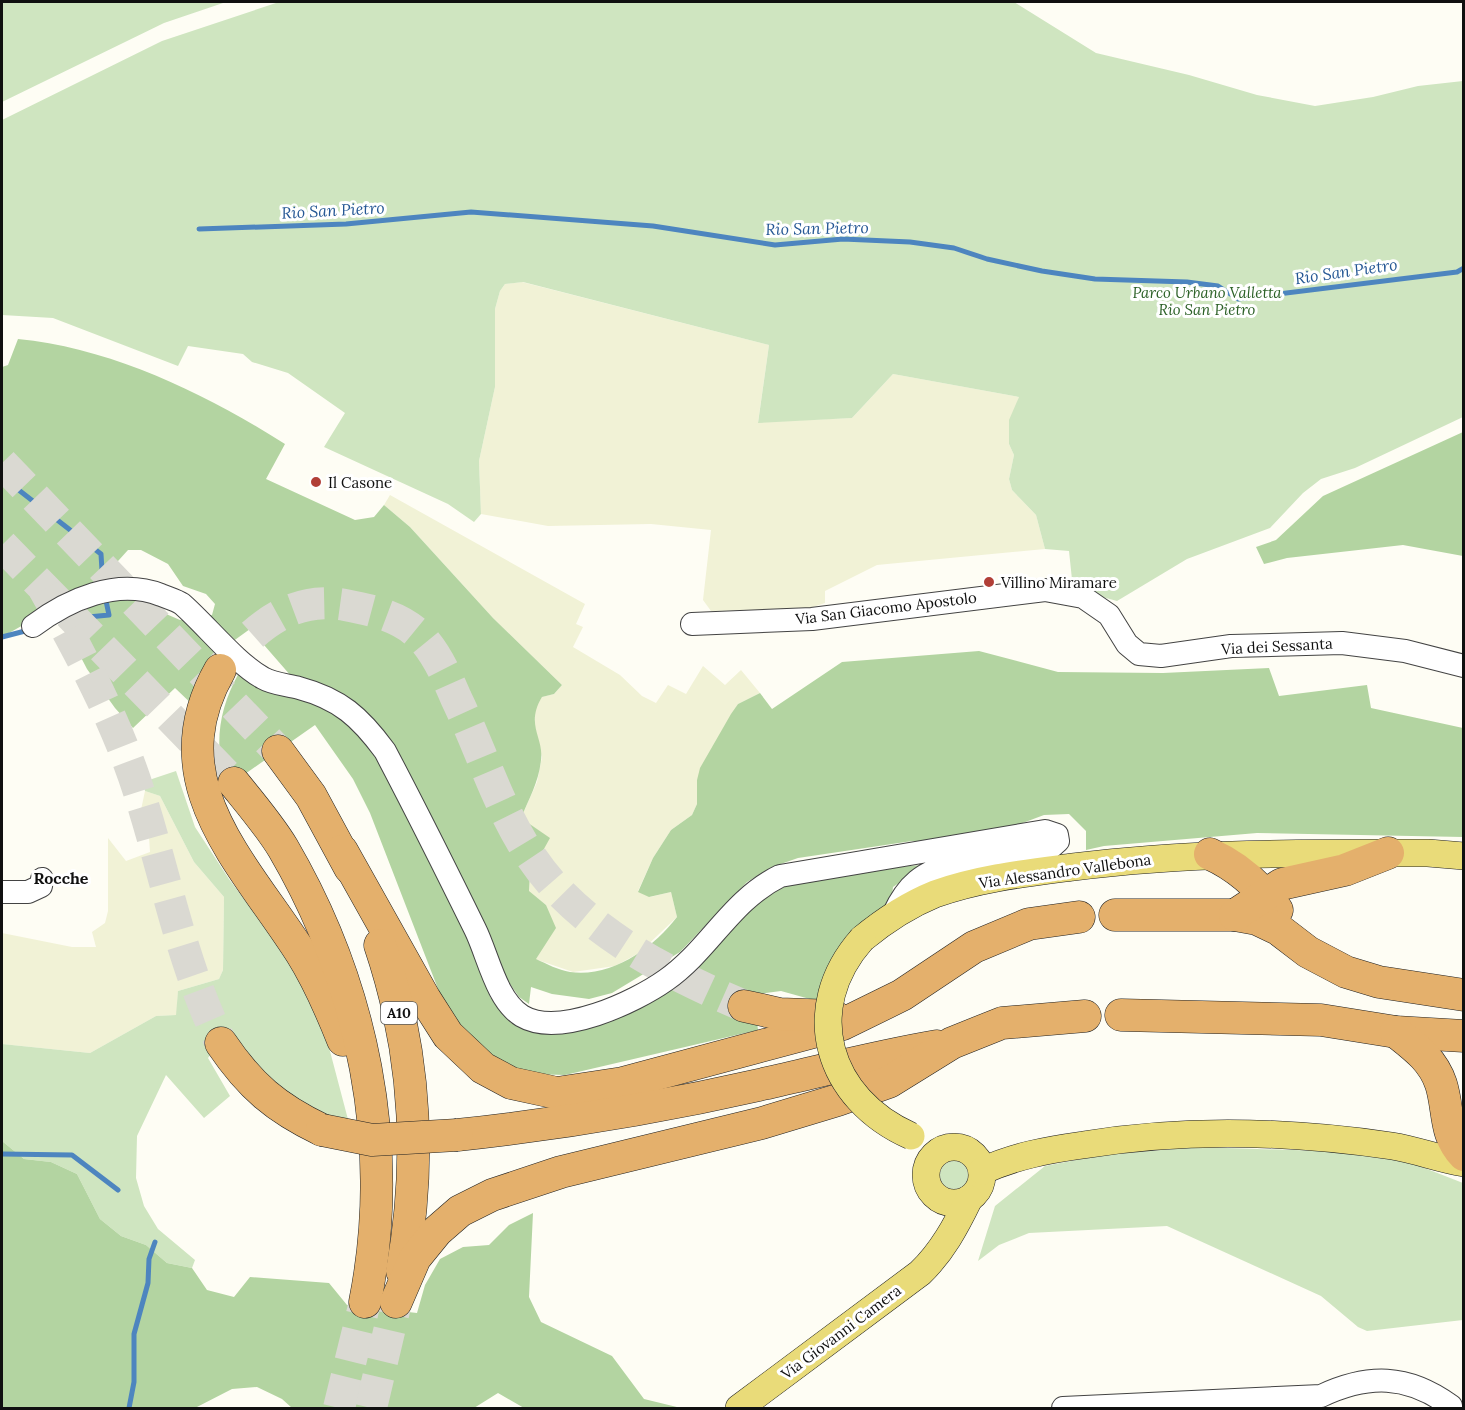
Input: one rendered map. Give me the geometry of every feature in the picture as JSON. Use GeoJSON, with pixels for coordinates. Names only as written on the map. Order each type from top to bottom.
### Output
{"type":"FeatureCollection","features":[{"type":"Feature","properties":{"kind":"highway"},"geometry":{"type":"LineString","coordinates":[[220,670],[208,690],[197,730],[196,759],[202,787],[224,835],[302,954],[327,999],[373,1114]]}},
{"type":"Feature","properties":{"kind":"highway","name":"A10"},"geometry":{"type":"LineString","coordinates":[[278,751],[311,796],[342,850],[384,955],[408,1058],[414,1109],[415,1155],[409,1233],[396,1302],[415,1258],[437,1230],[460,1211],[492,1195],[561,1172],[762,1123],[838,1100],[889,1082],[952,1043]]}},
{"type":"Feature","properties":{"kind":"highway"},"geometry":{"type":"LineString","coordinates":[[234,783],[282,847],[318,915],[333,949],[360,1037],[378,1160],[378,1212],[365,1302]]}},
{"type":"Feature","properties":{"kind":"highway"},"geometry":{"type":"LineString","coordinates":[[342,850],[425,999],[448,1035],[483,1068],[511,1083],[557,1094],[623,1083],[843,1024],[902,995],[974,947],[1029,924],[1079,917]]}},
{"type":"Feature","properties":{"kind":"highway"},"geometry":{"type":"LineString","coordinates":[[1235,915],[1282,884],[1345,870],[1388,853]]}},
{"type":"Feature","properties":{"kind":"highway"},"geometry":{"type":"LineString","coordinates":[[1210,854],[1234,867],[1265,894],[1308,952]]}},
{"type":"Feature","properties":{"kind":"highway"},"geometry":{"type":"LineString","coordinates":[[1115,915],[1235,915],[1257,919],[1278,929],[1308,952],[1362,978],[1464,995]]}},
{"type":"Feature","properties":{"kind":"highway"},"geometry":{"type":"LineString","coordinates":[[744,1006],[799,1016],[870,1012]]}},
{"type":"Feature","properties":{"kind":"highway"},"geometry":{"type":"LineString","coordinates":[[1121,1015],[1321,1020],[1396,1032],[1464,1036]]}},
{"type":"Feature","properties":{"kind":"highway"},"geometry":{"type":"LineString","coordinates":[[221,1043],[255,1088],[284,1110],[322,1130],[372,1140],[457,1135],[628,1112],[763,1084],[881,1055],[952,1043],[1002,1023],[1085,1016]]}},
{"type":"Feature","properties":{"kind":"highway"},"geometry":{"type":"LineString","coordinates":[[1396,1032],[1421,1051],[1434,1068],[1442,1086],[1455,1102],[1450,1134],[1464,1155]]}},
{"type":"Feature","properties":{"kind":"main road","name":"Via Alessandro Vallebona"},"geometry":{"type":"LineString","coordinates":[[931,1159],[920,1143],[878,1119],[861,1103],[846,1083],[834,1061],[828,1029],[831,991],[837,972],[862,939],[893,915],[936,894],[975,882],[1095,864],[1210,854],[1388,853],[1464,856]]}},
{"type":"Feature","properties":{"kind":"main road"},"geometry":{"type":"LineString","coordinates":[[982,1171],[1024,1154],[1171,1133],[1293,1137],[1364,1143],[1408,1149],[1464,1163]]}},
{"type":"Feature","properties":{"kind":"main road"},"geometry":{"type":"LineString","coordinates":[[961,1148],[976,1158],[982,1171],[978,1190],[956,1200],[936,1196],[927,1182],[927,1169],[931,1159],[943,1150],[961,1148]]}},
{"type":"Feature","properties":{"kind":"main road","name":"Via Giovanni Camera"},"geometry":{"type":"LineString","coordinates":[[739,1408],[920,1273],[939,1252],[956,1200]]}},
{"type":"Feature","properties":{"kind":"street"},"geometry":{"type":"LineString","coordinates":[[33,626],[49,614],[101,592],[121,587],[152,591],[179,602],[265,679],[318,693],[336,701],[351,712],[366,724],[385,751],[477,932],[511,1008],[537,1022],[550,1024],[582,1017],[645,994],[669,978],[689,960],[744,899],[762,885],[780,876],[1045,831],[1057,835],[1058,841],[1048,850],[955,864],[932,871],[906,893],[893,915]]}},
{"type":"Feature","properties":{"kind":"street","name":"Via San Giacomo Apostolo"},"geometry":{"type":"LineString","coordinates":[[692,624],[812,619],[1045,590],[1083,597],[1109,615]]}},
{"type":"Feature","properties":{"kind":"street","name":"Via dei Sessanta"},"geometry":{"type":"LineString","coordinates":[[1109,615],[1127,644],[1139,654],[1161,657],[1231,646],[1342,643],[1405,651],[1464,666]]}},
{"type":"Feature","properties":{"kind":"street"},"geometry":{"type":"LineString","coordinates":[[2,892],[28,892],[41,886],[42,879]]}},
{"type":"Feature","properties":{"kind":"street"},"geometry":{"type":"LineString","coordinates":[[1063,1408],[1321,1396],[1346,1384],[1384,1380],[1412,1384],[1454,1404]]}},
{"type":"Feature","properties":{"kind":"green space"},"geometry":{"type":"Polygon","coordinates":[[[2,2],[226,2],[164,23],[2,102],[2,2]]]}},
{"type":"Feature","properties":{"kind":"green space","name":"Parco Urbano Valletta Rio San Pietro"},"geometry":{"type":"Polygon","coordinates":[[[279,2],[1014,2],[1096,53],[1189,75],[1257,95],[1315,106],[1373,97],[1418,86],[1463,81],[1463,417],[1355,468],[1321,479],[1303,493],[1270,528],[1187,559],[1117,601],[1073,589],[1069,551],[1045,549],[1036,515],[1012,490],[1009,479],[1014,455],[1009,444],[1009,420],[1019,397],[893,374],[852,418],[758,423],[769,345],[523,282],[505,284],[500,291],[495,309],[495,387],[479,461],[481,514],[474,522],[448,504],[324,447],[345,413],[288,373],[252,362],[243,354],[188,346],[178,366],[53,318],[2,315],[2,120],[162,41],[279,2]]]}},
{"type":"Feature","properties":{"kind":"green space"},"geometry":{"type":"Polygon","coordinates":[[[522,282],[769,345],[758,422],[852,418],[893,374],[1019,397],[1009,444],[1014,455],[1009,479],[1012,490],[1036,515],[1045,549],[877,565],[825,591],[825,603],[807,609],[711,611],[703,600],[711,530],[651,524],[548,526],[481,514],[479,461],[495,387],[495,309],[500,291],[505,284],[522,282]]]}},
{"type":"Feature","properties":{"kind":"green space"},"geometry":{"type":"Polygon","coordinates":[[[18,339],[88,352],[123,363],[191,391],[223,408],[285,444],[266,479],[355,520],[374,517],[384,505],[410,527],[493,618],[562,685],[554,694],[542,697],[537,707],[535,723],[541,752],[540,768],[521,818],[550,838],[530,874],[529,891],[546,905],[556,928],[536,959],[561,970],[586,973],[616,965],[644,950],[667,929],[677,917],[671,892],[649,897],[638,892],[653,858],[671,830],[692,815],[697,804],[697,780],[700,768],[731,714],[738,704],[760,693],[772,709],[842,662],[979,651],[1058,672],[1163,673],[1269,668],[1279,696],[1367,685],[1371,708],[1463,728],[1463,837],[1257,833],[1104,846],[1086,850],[1086,831],[1069,814],[1044,815],[972,842],[912,841],[798,858],[772,867],[747,882],[680,952],[612,993],[589,999],[552,994],[531,987],[529,1004],[519,997],[501,971],[474,942],[490,997],[511,1023],[534,1031],[594,1021],[768,891],[826,875],[926,865],[893,887],[891,903],[827,975],[817,1001],[781,991],[742,996],[757,1022],[758,1030],[565,1075],[528,1074],[494,1059],[458,1028],[440,994],[370,813],[353,779],[315,725],[225,788],[220,756],[220,728],[227,700],[240,671],[291,676],[250,629],[232,642],[197,709],[175,688],[133,728],[115,708],[87,669],[61,619],[120,594],[180,620],[212,615],[215,604],[206,594],[183,586],[168,564],[141,550],[128,550],[99,582],[2,637],[2,367],[8,365],[18,339]]]}},
{"type":"Feature","properties":{"kind":"green space"},"geometry":{"type":"Polygon","coordinates":[[[1463,432],[1463,556],[1403,545],[1287,558],[1264,564],[1256,547],[1276,540],[1323,496],[1463,432]]]}},
{"type":"Feature","properties":{"kind":"green space"},"geometry":{"type":"Polygon","coordinates":[[[390,495],[585,604],[576,624],[583,627],[573,647],[620,675],[642,696],[656,703],[668,685],[686,694],[703,666],[725,685],[741,670],[760,693],[738,704],[697,780],[697,804],[692,815],[671,830],[653,858],[638,891],[650,897],[671,892],[677,917],[639,953],[615,966],[573,972],[535,959],[546,905],[529,892],[530,874],[549,838],[521,818],[537,782],[542,757],[535,733],[535,708],[542,697],[554,694],[562,685],[493,618],[410,527],[384,505],[390,495]]]}},
{"type":"Feature","properties":{"kind":"green space"},"geometry":{"type":"Polygon","coordinates":[[[176,771],[195,827],[229,879],[282,950],[307,991],[326,1036],[350,1127],[288,1101],[225,1035],[208,1058],[230,1096],[204,1118],[166,1075],[137,1136],[136,1178],[144,1206],[158,1229],[195,1260],[192,1268],[167,1263],[146,1245],[121,1236],[100,1219],[77,1174],[51,1162],[24,1159],[2,1141],[2,1044],[90,1053],[156,1016],[176,1015],[178,991],[219,979],[223,970],[224,897],[194,862],[160,796],[145,791],[143,782],[176,771]]]}},
{"type":"Feature","properties":{"kind":"green space"},"geometry":{"type":"Polygon","coordinates":[[[145,791],[160,796],[194,862],[224,897],[223,970],[219,979],[178,991],[177,1015],[156,1016],[90,1053],[2,1044],[2,933],[72,947],[96,947],[92,932],[105,923],[108,911],[108,838],[126,861],[150,852],[149,837],[138,824],[145,791]]]}},
{"type":"Feature","properties":{"kind":"green space"},"geometry":{"type":"Polygon","coordinates":[[[2,1141],[24,1159],[51,1162],[77,1174],[100,1219],[121,1236],[146,1245],[167,1263],[192,1268],[207,1290],[234,1297],[250,1277],[329,1283],[347,1305],[417,1313],[425,1285],[440,1259],[463,1247],[489,1245],[509,1225],[533,1213],[529,1297],[541,1322],[612,1356],[644,1399],[681,1408],[524,1408],[498,1393],[474,1408],[292,1408],[282,1399],[257,1387],[232,1389],[195,1408],[2,1408],[2,1141]]]}},
{"type":"Feature","properties":{"kind":"green space"},"geometry":{"type":"Polygon","coordinates":[[[1197,1147],[1386,1153],[1463,1183],[1463,1320],[1367,1331],[1358,1327],[1321,1296],[1167,1226],[1029,1233],[999,1245],[978,1261],[995,1206],[1045,1166],[1102,1155],[1197,1147]]]}},
{"type":"Feature","properties":{"kind":"green space"},"geometry":{"type":"Polygon","coordinates":[[[954,1161],[964,1165],[968,1175],[964,1185],[954,1189],[944,1185],[940,1175],[944,1165],[954,1161]]]}},
{"type":"Feature","properties":{"kind":"waterway","name":"Rio San Pietro"},"geometry":{"type":"LineString","coordinates":[[199,229],[346,224],[471,212],[653,226],[775,245],[843,239],[910,242],[954,248],[987,259],[1095,279],[1187,282],[1218,286],[1238,299],[1457,272],[1464,268]]}},
{"type":"Feature","properties":{"kind":"waterway"},"geometry":{"type":"LineString","coordinates":[[2,477],[101,554],[103,587]]}},
{"type":"Feature","properties":{"kind":"waterway"},"geometry":{"type":"LineString","coordinates":[[57,620],[109,615],[105,596]]}},
{"type":"Feature","properties":{"kind":"waterway"},"geometry":{"type":"LineString","coordinates":[[2,637],[29,630]]}},
{"type":"Feature","properties":{"kind":"waterway"},"geometry":{"type":"LineString","coordinates":[[2,1154],[72,1155],[118,1190]]}},
{"type":"Feature","properties":{"kind":"waterway"},"geometry":{"type":"LineString","coordinates":[[129,1408],[134,1382],[134,1334],[148,1283],[149,1259],[155,1242]]}},
{"type":"Feature","properties":{"kind":"tunnel"},"geometry":{"type":"LineString","coordinates":[[2,463],[278,751]]}},
{"type":"Feature","properties":{"kind":"tunnel"},"geometry":{"type":"LineString","coordinates":[[2,545],[234,783]]}},
{"type":"Feature","properties":{"kind":"tunnel"},"geometry":{"type":"LineString","coordinates":[[44,589],[87,668],[124,749],[143,805],[186,956],[221,1043]]}},
{"type":"Feature","properties":{"kind":"tunnel"},"geometry":{"type":"LineString","coordinates":[[220,670],[259,629],[274,619],[307,605],[325,603],[345,605],[375,612],[404,623],[426,642],[436,657],[510,820],[522,843],[554,886],[596,924],[642,956],[744,1006]]}},
{"type":"Feature","properties":{"kind":"tunnel"},"geometry":{"type":"LineString","coordinates":[[339,1408],[365,1302]]}},
{"type":"Feature","properties":{"kind":"tunnel"},"geometry":{"type":"LineString","coordinates":[[371,1408],[396,1302]]}},
{"type":"Feature","properties":{"kind":"place","name":"Il Casone"},"geometry":{"type":"Point","coordinates":[316,482]}},
{"type":"Feature","properties":{"kind":"place","name":"Villino Miramare"},"geometry":{"type":"Point","coordinates":[989,582]}},
{"type":"Feature","properties":{"kind":"district","name":"Rocche"},"geometry":{"type":"Point","coordinates":[61,878]}}]}
